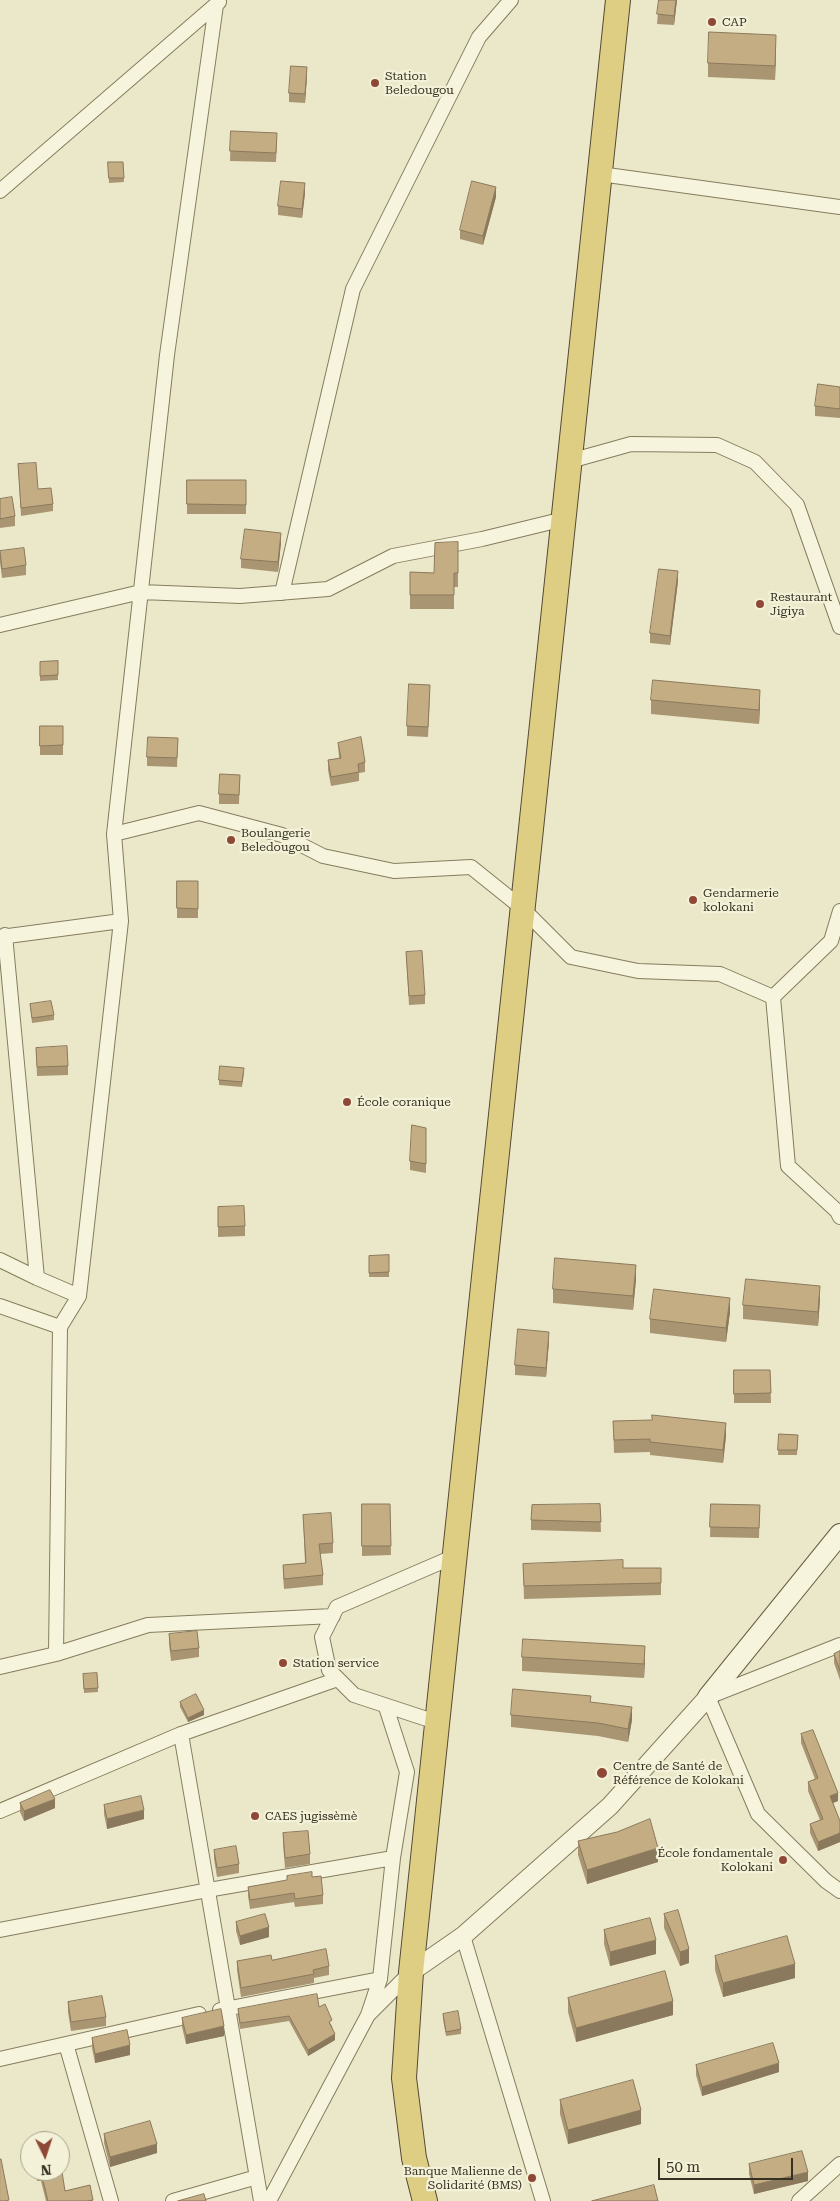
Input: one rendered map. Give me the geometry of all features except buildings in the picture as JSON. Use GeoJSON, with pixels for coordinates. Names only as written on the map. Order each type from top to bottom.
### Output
{"type":"FeatureCollection","features":[{"type":"Feature","properties":{"kind":"highway"},"geometry":{"type":"LineString","coordinates":[[425,2201],[414,2158],[404,2078],[411,1972],[453,1557],[618,0]]}},
{"type":"Feature","properties":{"kind":"main road"},"geometry":{"type":"LineString","coordinates":[[708,1697],[837,1540]]}},
{"type":"Feature","properties":{"kind":"street"},"geometry":{"type":"LineString","coordinates":[[282,593],[354,289],[479,37],[511,0]]}},
{"type":"Feature","properties":{"kind":"street"},"geometry":{"type":"LineString","coordinates":[[0,191],[219,2]]}},
{"type":"Feature","properties":{"kind":"street"},"geometry":{"type":"LineString","coordinates":[[56,1654],[60,1328],[79,1296],[120,921],[114,834],[167,355],[219,2]]}},
{"type":"Feature","properties":{"kind":"street"},"geometry":{"type":"LineString","coordinates":[[600,174],[840,207]]}},
{"type":"Feature","properties":{"kind":"street"},"geometry":{"type":"LineString","coordinates":[[570,461],[632,444],[708,444],[718,445],[755,462],[797,504],[840,627]]}},
{"type":"Feature","properties":{"kind":"street"},"geometry":{"type":"LineString","coordinates":[[0,625],[141,592],[240,596],[328,589],[393,556],[482,539],[564,519]]}},
{"type":"Feature","properties":{"kind":"street"},"geometry":{"type":"LineString","coordinates":[[114,834],[199,813],[282,835],[323,856],[394,871],[471,867],[522,908],[571,956],[638,971],[720,974],[773,997]]}},
{"type":"Feature","properties":{"kind":"street"},"geometry":{"type":"LineString","coordinates":[[773,997],[830,941],[840,911]]}},
{"type":"Feature","properties":{"kind":"street"},"geometry":{"type":"LineString","coordinates":[[37,1278],[3,936],[120,921]]}},
{"type":"Feature","properties":{"kind":"street"},"geometry":{"type":"LineString","coordinates":[[773,997],[788,1166],[837,1211],[840,1217]]}},
{"type":"Feature","properties":{"kind":"street"},"geometry":{"type":"LineString","coordinates":[[0,1260],[79,1296]]}},
{"type":"Feature","properties":{"kind":"street"},"geometry":{"type":"LineString","coordinates":[[0,1306],[60,1328]]}},
{"type":"Feature","properties":{"kind":"street"},"geometry":{"type":"LineString","coordinates":[[436,1722],[354,1695],[329,1670],[322,1637],[338,1607],[453,1557]]}},
{"type":"Feature","properties":{"kind":"street"},"geometry":{"type":"LineString","coordinates":[[0,1667],[56,1654],[148,1625],[333,1616]]}},
{"type":"Feature","properties":{"kind":"street"},"geometry":{"type":"LineString","coordinates":[[368,2015],[411,1972],[463,1936],[610,1806],[708,1697],[840,1645]]}},
{"type":"Feature","properties":{"kind":"street"},"geometry":{"type":"LineString","coordinates":[[0,1811],[181,1734],[338,1679]]}},
{"type":"Feature","properties":{"kind":"street"},"geometry":{"type":"LineString","coordinates":[[708,1697],[758,1814],[826,1881],[840,1891]]}},
{"type":"Feature","properties":{"kind":"street"},"geometry":{"type":"LineString","coordinates":[[269,2201],[368,2015],[380,1979],[393,1858],[407,1772],[386,1707]]}},
{"type":"Feature","properties":{"kind":"street"},"geometry":{"type":"LineString","coordinates":[[181,1734],[261,2201]]}},
{"type":"Feature","properties":{"kind":"street"},"geometry":{"type":"LineString","coordinates":[[0,1930],[208,1890],[393,1858]]}},
{"type":"Feature","properties":{"kind":"street"},"geometry":{"type":"LineString","coordinates":[[463,1936],[543,2201]]}},
{"type":"Feature","properties":{"kind":"street"},"geometry":{"type":"LineString","coordinates":[[0,2059],[228,2008],[380,1979]]}},
{"type":"Feature","properties":{"kind":"street"},"geometry":{"type":"LineString","coordinates":[[66,2044],[111,2201]]}},
{"type":"Feature","properties":{"kind":"street"},"geometry":{"type":"LineString","coordinates":[[799,2201],[840,2164]]}},
{"type":"Feature","properties":{"kind":"street"},"geometry":{"type":"LineString","coordinates":[[173,2201],[257,2177]]}},
{"type":"Feature","properties":{"kind":"place","name":"CAP"},"geometry":{"type":"Point","coordinates":[712,22]}},
{"type":"Feature","properties":{"kind":"place","name":"Station Beledougou"},"geometry":{"type":"Point","coordinates":[375,83]}},
{"type":"Feature","properties":{"kind":"place","name":"Restaurant Jigiya"},"geometry":{"type":"Point","coordinates":[760,604]}},
{"type":"Feature","properties":{"kind":"place","name":"Boulangerie Beledougou"},"geometry":{"type":"Point","coordinates":[231,840]}},
{"type":"Feature","properties":{"kind":"place","name":"Gendarmerie kolokani"},"geometry":{"type":"Point","coordinates":[693,900]}},
{"type":"Feature","properties":{"kind":"place","name":"École coranique"},"geometry":{"type":"Point","coordinates":[347,1102]}},
{"type":"Feature","properties":{"kind":"place","name":"Station service"},"geometry":{"type":"Point","coordinates":[283,1663]}},
{"type":"Feature","properties":{"kind":"place","name":"Centre de Santé de Référence de Kolokani"},"geometry":{"type":"Point","coordinates":[602,1773]}},
{"type":"Feature","properties":{"kind":"place","name":"CAES jugissèmè"},"geometry":{"type":"Point","coordinates":[255,1816]}},
{"type":"Feature","properties":{"kind":"place","name":"École fondamentale Kolokani"},"geometry":{"type":"Point","coordinates":[783,1860]}},
{"type":"Feature","properties":{"kind":"place","name":"Banque Malienne de Solidarité (BMS)"},"geometry":{"type":"Point","coordinates":[532,2178]}}]}
